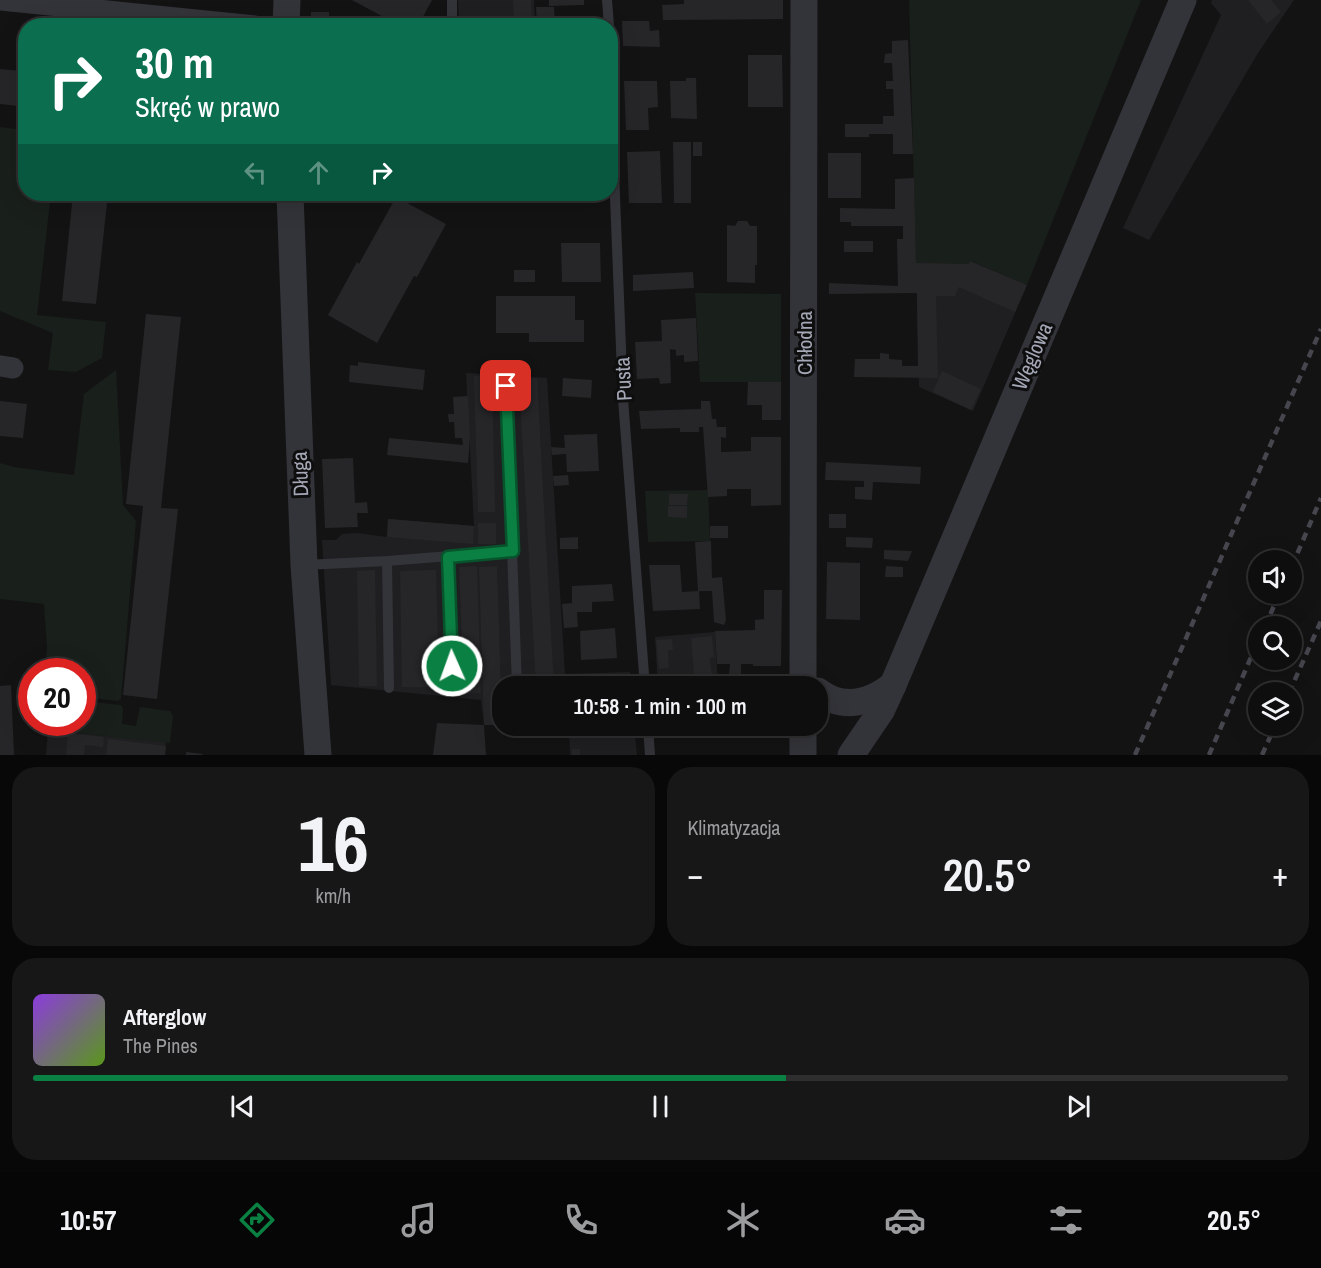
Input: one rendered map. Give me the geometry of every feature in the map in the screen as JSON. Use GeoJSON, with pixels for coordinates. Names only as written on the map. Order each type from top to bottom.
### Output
{"type":"FeatureCollection","features":[{"type":"Feature","properties":{"kind":"street"},"geometry":{"type":"LineString","coordinates":[[0,0],[177,18]]}},
{"type":"Feature","properties":{"kind":"street"},"geometry":{"type":"LineString","coordinates":[[286,18],[287,0]]}},
{"type":"Feature","properties":{"kind":"street","name":"Chłodna"},"geometry":{"type":"LineString","coordinates":[[804,0],[809,676]]}},
{"type":"Feature","properties":{"kind":"street","name":"Węglowa"},"geometry":{"type":"LineString","coordinates":[[851,755],[881,711],[1183,0]]}},
{"type":"Feature","properties":{"kind":"street","name":"Długa"},"geometry":{"type":"LineString","coordinates":[[290,201],[304,565],[318,755]]}},
{"type":"Feature","properties":{"kind":"street"},"geometry":{"type":"LineString","coordinates":[[828,698],[850,704],[866,702],[880,695],[892,685]]}},
{"type":"Feature","properties":{"kind":"street","name":"Węglowa"},"geometry":{"type":"LineString","coordinates":[[874,755],[881,711]]}},
{"type":"Feature","properties":{"kind":"street"},"geometry":{"type":"LineString","coordinates":[[803,736],[803,755]]}},
{"type":"Feature","properties":{"kind":"lane"},"geometry":{"type":"LineString","coordinates":[[452,0],[452,18]]}},
{"type":"Feature","properties":{"kind":"lane"},"geometry":{"type":"LineString","coordinates":[[607,0],[608,18]]}},
{"type":"Feature","properties":{"kind":"lane","name":"Pusta"},"geometry":{"type":"LineString","coordinates":[[615,201],[623,399],[644,676]]}},
{"type":"Feature","properties":{"kind":"lane"},"geometry":{"type":"LineString","coordinates":[[506,386],[517,676]]}},
{"type":"Feature","properties":{"kind":"lane"},"geometry":{"type":"LineString","coordinates":[[304,565],[513,551]]}},
{"type":"Feature","properties":{"kind":"lane"},"geometry":{"type":"LineString","coordinates":[[448,557],[453,688]]}},
{"type":"Feature","properties":{"kind":"lane"},"geometry":{"type":"LineString","coordinates":[[387,561],[389,688]]}},
{"type":"Feature","properties":{"kind":"lane"},"geometry":{"type":"LineString","coordinates":[[649,736],[650,755]]}},
{"type":"Feature","properties":{"kind":"shaded area"},"geometry":{"type":"Polygon","coordinates":[[[458,0],[534,0],[535,18],[459,18],[458,0]]]}},
{"type":"Feature","properties":{"kind":"shaded area"},"geometry":{"type":"Polygon","coordinates":[[[909,0],[1141,0],[1027,285],[971,261],[969,264],[916,263],[909,0]]]}},
{"type":"Feature","properties":{"kind":"shaded area"},"geometry":{"type":"Polygon","coordinates":[[[1212,0],[1294,0],[1258,53],[1149,240],[1123,228],[1221,15],[1211,3],[1212,0]]]}},
{"type":"Feature","properties":{"kind":"shaded area"},"geometry":{"type":"Polygon","coordinates":[[[0,127],[18,129],[18,201],[50,201],[37,315],[106,322],[102,358],[76,372],[48,370],[53,333],[0,311],[0,127]]]}},
{"type":"Feature","properties":{"kind":"shaded area"},"geometry":{"type":"Polygon","coordinates":[[[970,261],[1027,285],[973,411],[919,387],[916,263],[970,261]]]}},
{"type":"Feature","properties":{"kind":"shaded area"},"geometry":{"type":"Polygon","coordinates":[[[695,293],[781,294],[781,382],[700,382],[695,293]]]}},
{"type":"Feature","properties":{"kind":"shaded area"},"geometry":{"type":"Polygon","coordinates":[[[116,370],[123,505],[136,521],[121,699],[117,701],[96,699],[96,658],[46,658],[44,604],[0,599],[0,463],[74,475],[84,394],[116,370]]]}},
{"type":"Feature","properties":{"kind":"shaded area"},"geometry":{"type":"Polygon","coordinates":[[[466,373],[547,378],[565,674],[630,672],[630,676],[492,676],[492,725],[484,725],[481,700],[331,685],[322,540],[336,540],[342,534],[357,533],[387,537],[388,519],[474,526],[466,373]]]}},
{"type":"Feature","properties":{"kind":"shaded area"},"geometry":{"type":"Polygon","coordinates":[[[708,490],[710,541],[648,542],[645,491],[708,490]]]}},
{"type":"Feature","properties":{"kind":"shaded area"},"geometry":{"type":"Polygon","coordinates":[[[715,632],[717,676],[657,676],[655,637],[715,632]]]}},
{"type":"Feature","properties":{"kind":"shaded area"},"geometry":{"type":"Polygon","coordinates":[[[96,702],[121,705],[123,708],[122,724],[136,726],[140,707],[170,711],[173,716],[170,743],[96,735],[96,702]]]}},
{"type":"Feature","properties":{"kind":"shaded area"},"geometry":{"type":"Polygon","coordinates":[[[96,735],[166,742],[165,755],[46,755],[48,736],[96,735]]]}},
{"type":"Feature","properties":{"kind":"shaded area"},"geometry":{"type":"Polygon","coordinates":[[[569,736],[635,736],[637,755],[570,755],[569,736]]]}},
{"type":"Feature","properties":{"kind":"building"},"geometry":{"type":"Polygon","coordinates":[[[352,0],[432,0],[422,18],[386,18],[352,0]]]}},
{"type":"Feature","properties":{"kind":"building"},"geometry":{"type":"Polygon","coordinates":[[[513,0],[531,0],[532,18],[514,18],[513,0]]]}},
{"type":"Feature","properties":{"kind":"building"},"geometry":{"type":"Polygon","coordinates":[[[549,0],[584,0],[584,5],[549,6],[549,0]]]}},
{"type":"Feature","properties":{"kind":"building"},"geometry":{"type":"Polygon","coordinates":[[[684,0],[783,0],[783,19],[663,20],[662,5],[684,4],[684,0]]]}},
{"type":"Feature","properties":{"kind":"building"},"geometry":{"type":"Polygon","coordinates":[[[1248,0],[1271,0],[1281,12],[1267,24],[1248,0]]]}},
{"type":"Feature","properties":{"kind":"building"},"geometry":{"type":"Polygon","coordinates":[[[536,7],[554,7],[555,18],[537,18],[536,7]]]}},
{"type":"Feature","properties":{"kind":"building"},"geometry":{"type":"Polygon","coordinates":[[[311,12],[329,12],[329,18],[311,18],[311,12]]]}},
{"type":"Feature","properties":{"kind":"building"},"geometry":{"type":"Polygon","coordinates":[[[622,21],[649,21],[650,31],[659,30],[660,47],[623,46],[622,21]]]}},
{"type":"Feature","properties":{"kind":"building"},"geometry":{"type":"Polygon","coordinates":[[[908,40],[913,154],[893,154],[893,134],[845,137],[845,124],[883,124],[883,116],[894,116],[893,89],[886,89],[886,81],[893,81],[892,63],[884,63],[885,54],[892,53],[892,41],[908,40]]]}},
{"type":"Feature","properties":{"kind":"building"},"geometry":{"type":"Polygon","coordinates":[[[748,55],[782,55],[783,107],[748,107],[748,55]]]}},
{"type":"Feature","properties":{"kind":"building"},"geometry":{"type":"Polygon","coordinates":[[[0,69],[18,71],[18,106],[0,104],[0,69]]]}},
{"type":"Feature","properties":{"kind":"building"},"geometry":{"type":"Polygon","coordinates":[[[686,78],[696,78],[697,119],[671,118],[670,81],[686,81],[686,78]]]}},
{"type":"Feature","properties":{"kind":"building"},"geometry":{"type":"Polygon","coordinates":[[[624,81],[657,81],[658,107],[648,108],[649,130],[626,130],[624,81]]]}},
{"type":"Feature","properties":{"kind":"building"},"geometry":{"type":"Polygon","coordinates":[[[673,142],[691,142],[691,203],[674,203],[673,142]]]}},
{"type":"Feature","properties":{"kind":"building"},"geometry":{"type":"Polygon","coordinates":[[[693,142],[702,142],[702,156],[693,156],[693,142]]]}},
{"type":"Feature","properties":{"kind":"building"},"geometry":{"type":"Polygon","coordinates":[[[660,151],[662,203],[629,203],[627,152],[660,151]]]}},
{"type":"Feature","properties":{"kind":"building"},"geometry":{"type":"Polygon","coordinates":[[[828,153],[861,153],[861,198],[828,198],[828,153]]]}},
{"type":"Feature","properties":{"kind":"building"},"geometry":{"type":"Polygon","coordinates":[[[914,178],[916,263],[969,264],[970,261],[1027,285],[1015,312],[959,287],[955,296],[936,296],[938,378],[854,377],[855,359],[880,359],[880,353],[889,354],[889,359],[902,360],[902,366],[918,366],[917,293],[829,294],[829,283],[898,286],[897,239],[903,239],[903,226],[851,226],[851,222],[840,222],[840,208],[895,209],[895,179],[914,178]]]}},
{"type":"Feature","properties":{"kind":"building"},"geometry":{"type":"Polygon","coordinates":[[[72,201],[107,201],[96,304],[62,301],[72,201]]]}},
{"type":"Feature","properties":{"kind":"building"},"geometry":{"type":"Polygon","coordinates":[[[394,201],[403,201],[446,224],[377,343],[328,315],[357,262],[359,264],[394,201]]]}},
{"type":"Feature","properties":{"kind":"building"},"geometry":{"type":"Polygon","coordinates":[[[738,221],[747,221],[750,226],[757,226],[755,283],[727,282],[727,225],[735,226],[738,221]]]}},
{"type":"Feature","properties":{"kind":"building"},"geometry":{"type":"Polygon","coordinates":[[[844,241],[873,241],[873,252],[844,252],[844,241]]]}},
{"type":"Feature","properties":{"kind":"building"},"geometry":{"type":"Polygon","coordinates":[[[561,243],[600,243],[601,282],[562,282],[561,243]]]}},
{"type":"Feature","properties":{"kind":"building"},"geometry":{"type":"Polygon","coordinates":[[[514,270],[535,270],[535,282],[514,282],[514,270]]]}},
{"type":"Feature","properties":{"kind":"building"},"geometry":{"type":"Polygon","coordinates":[[[693,272],[694,288],[633,291],[633,275],[693,272]]]}},
{"type":"Feature","properties":{"kind":"building"},"geometry":{"type":"Polygon","coordinates":[[[496,296],[575,296],[575,320],[584,320],[584,342],[529,342],[529,333],[496,333],[496,296]]]}},
{"type":"Feature","properties":{"kind":"building"},"geometry":{"type":"Polygon","coordinates":[[[146,314],[181,317],[161,508],[178,509],[157,699],[123,695],[143,506],[126,504],[146,314]]]}},
{"type":"Feature","properties":{"kind":"building"},"geometry":{"type":"Polygon","coordinates":[[[696,318],[698,361],[684,362],[684,355],[676,356],[676,350],[670,349],[671,383],[660,384],[659,378],[637,379],[635,342],[662,341],[661,320],[696,318]]]}},
{"type":"Feature","properties":{"kind":"building"},"geometry":{"type":"Polygon","coordinates":[[[358,362],[425,370],[423,390],[349,382],[350,365],[358,366],[358,362]]]}},
{"type":"Feature","properties":{"kind":"building"},"geometry":{"type":"Polygon","coordinates":[[[942,371],[981,389],[971,410],[933,392],[942,371]]]}},
{"type":"Feature","properties":{"kind":"building"},"geometry":{"type":"Polygon","coordinates":[[[492,375],[495,512],[478,512],[474,376],[492,375]]]}},
{"type":"Feature","properties":{"kind":"building"},"geometry":{"type":"Polygon","coordinates":[[[537,378],[553,676],[535,676],[519,379],[537,378]]]}},
{"type":"Feature","properties":{"kind":"building"},"geometry":{"type":"Polygon","coordinates":[[[563,378],[592,380],[591,398],[562,396],[563,378]]]}},
{"type":"Feature","properties":{"kind":"building"},"geometry":{"type":"Polygon","coordinates":[[[748,382],[781,382],[781,420],[762,420],[762,405],[747,405],[748,382]]]}},
{"type":"Feature","properties":{"kind":"building"},"geometry":{"type":"Polygon","coordinates":[[[468,396],[470,437],[468,463],[387,455],[389,438],[463,445],[462,438],[455,438],[454,422],[449,422],[448,414],[454,414],[453,397],[468,396]]]}},
{"type":"Feature","properties":{"kind":"building"},"geometry":{"type":"Polygon","coordinates":[[[0,401],[27,404],[23,438],[0,436],[0,401]]]}},
{"type":"Feature","properties":{"kind":"building"},"geometry":{"type":"Polygon","coordinates":[[[701,401],[710,401],[712,419],[716,419],[717,427],[726,427],[726,438],[721,437],[721,452],[751,451],[751,437],[781,437],[781,505],[751,506],[751,489],[727,489],[727,496],[708,497],[703,427],[699,427],[699,432],[680,432],[680,428],[641,429],[639,411],[701,409],[701,401]]]}},
{"type":"Feature","properties":{"kind":"building"},"geometry":{"type":"Polygon","coordinates":[[[597,434],[599,471],[567,472],[566,454],[552,455],[551,447],[565,448],[564,435],[597,434]]]}},
{"type":"Feature","properties":{"kind":"building"},"geometry":{"type":"Polygon","coordinates":[[[353,458],[355,503],[367,502],[368,513],[357,513],[358,527],[325,528],[322,459],[353,458]]]}},
{"type":"Feature","properties":{"kind":"building"},"geometry":{"type":"Polygon","coordinates":[[[826,462],[921,467],[920,484],[873,482],[872,500],[855,499],[855,487],[864,487],[864,481],[825,480],[826,462]]]}},
{"type":"Feature","properties":{"kind":"building"},"geometry":{"type":"Polygon","coordinates":[[[568,475],[569,485],[554,486],[553,476],[568,475]]]}},
{"type":"Feature","properties":{"kind":"building"},"geometry":{"type":"Polygon","coordinates":[[[669,494],[688,494],[687,505],[669,505],[669,494]]]}},
{"type":"Feature","properties":{"kind":"building"},"geometry":{"type":"Polygon","coordinates":[[[668,506],[687,506],[687,518],[668,517],[668,506]]]}},
{"type":"Feature","properties":{"kind":"building"},"geometry":{"type":"Polygon","coordinates":[[[829,514],[846,514],[846,528],[829,528],[829,514]]]}},
{"type":"Feature","properties":{"kind":"building"},"geometry":{"type":"Polygon","coordinates":[[[388,519],[474,526],[473,544],[387,537],[388,519]]]}},
{"type":"Feature","properties":{"kind":"building"},"geometry":{"type":"Polygon","coordinates":[[[478,523],[496,523],[496,544],[478,544],[478,523]]]}},
{"type":"Feature","properties":{"kind":"building"},"geometry":{"type":"Polygon","coordinates":[[[710,526],[728,526],[728,538],[710,538],[710,526]]]}},
{"type":"Feature","properties":{"kind":"building"},"geometry":{"type":"Polygon","coordinates":[[[578,537],[578,549],[560,549],[560,538],[578,537]]]}},
{"type":"Feature","properties":{"kind":"building"},"geometry":{"type":"Polygon","coordinates":[[[846,537],[873,538],[872,548],[846,547],[846,537]]]}},
{"type":"Feature","properties":{"kind":"building"},"geometry":{"type":"Polygon","coordinates":[[[711,541],[712,578],[722,577],[726,620],[724,625],[714,622],[712,591],[699,591],[700,609],[653,611],[649,565],[680,565],[682,592],[698,591],[695,542],[711,541]]]}},
{"type":"Feature","properties":{"kind":"building"},"geometry":{"type":"Polygon","coordinates":[[[884,550],[912,551],[908,561],[884,559],[884,550]]]}},
{"type":"Feature","properties":{"kind":"building"},"geometry":{"type":"Polygon","coordinates":[[[827,562],[860,563],[860,620],[826,619],[827,562]]]}},
{"type":"Feature","properties":{"kind":"building"},"geometry":{"type":"Polygon","coordinates":[[[477,566],[481,693],[464,694],[459,567],[477,566]]]}},
{"type":"Feature","properties":{"kind":"building"},"geometry":{"type":"Polygon","coordinates":[[[497,566],[500,676],[492,676],[492,725],[484,725],[479,567],[497,566]]]}},
{"type":"Feature","properties":{"kind":"building"},"geometry":{"type":"Polygon","coordinates":[[[886,566],[903,567],[903,577],[885,577],[886,566]]]}},
{"type":"Feature","properties":{"kind":"building"},"geometry":{"type":"Polygon","coordinates":[[[375,570],[377,686],[359,686],[357,571],[375,570]]]}},
{"type":"Feature","properties":{"kind":"building"},"geometry":{"type":"Polygon","coordinates":[[[436,570],[439,687],[402,687],[400,571],[436,570]]]}},
{"type":"Feature","properties":{"kind":"building"},"geometry":{"type":"Polygon","coordinates":[[[612,584],[614,601],[592,602],[592,612],[577,612],[578,627],[564,628],[562,604],[572,603],[572,586],[612,584]]]}},
{"type":"Feature","properties":{"kind":"building"},"geometry":{"type":"Polygon","coordinates":[[[764,590],[782,590],[781,666],[741,664],[741,675],[729,675],[730,664],[717,664],[715,631],[755,630],[755,620],[764,619],[764,590]]]}},
{"type":"Feature","properties":{"kind":"building"},"geometry":{"type":"Polygon","coordinates":[[[615,628],[617,658],[581,660],[580,631],[615,628]]]}},
{"type":"Feature","properties":{"kind":"building"},"geometry":{"type":"Polygon","coordinates":[[[712,636],[714,657],[710,658],[712,676],[694,676],[691,638],[712,636]]]}},
{"type":"Feature","properties":{"kind":"building"},"geometry":{"type":"Polygon","coordinates":[[[672,639],[673,650],[668,650],[669,668],[659,669],[656,640],[672,639]]]}},
{"type":"Feature","properties":{"kind":"building"},"geometry":{"type":"Polygon","coordinates":[[[11,685],[14,755],[0,755],[0,686],[11,685]]]}},
{"type":"Feature","properties":{"kind":"building"},"geometry":{"type":"Polygon","coordinates":[[[437,723],[484,725],[486,755],[433,755],[437,723]]]}},
{"type":"Feature","properties":{"kind":"building"},"geometry":{"type":"Polygon","coordinates":[[[68,736],[104,737],[103,747],[85,745],[84,755],[66,755],[68,736]]]}},
{"type":"Feature","properties":{"kind":"building"},"geometry":{"type":"Polygon","coordinates":[[[108,739],[166,746],[165,755],[106,755],[108,739]]]}},
{"type":"Feature","properties":{"kind":"building"},"geometry":{"type":"Polygon","coordinates":[[[572,749],[580,749],[580,755],[572,755],[572,749]]]}},
{"type":"Feature","properties":{"kind":"building"},"geometry":{"type":"Polygon","coordinates":[[[186,752],[203,754],[186,755],[186,752]]]}},
{"type":"Feature","properties":{"kind":"railway"},"geometry":{"type":"LineString","coordinates":[[1135,755],[1321,329]]}},
{"type":"Feature","properties":{"kind":"railway"},"geometry":{"type":"LineString","coordinates":[[1299,550],[1321,498]]}},
{"type":"Feature","properties":{"kind":"railway"},"geometry":{"type":"LineString","coordinates":[[1270,616],[1275,604]]}},
{"type":"Feature","properties":{"kind":"railway"},"geometry":{"type":"LineString","coordinates":[[1294,682],[1321,621]]}},
{"type":"Feature","properties":{"kind":"railway"},"geometry":{"type":"LineString","coordinates":[[1209,755],[1248,664]]}},
{"type":"Feature","properties":{"kind":"railway"},"geometry":{"type":"LineString","coordinates":[[1262,755],[1271,736]]}},
{"type":"Feature","properties":{"kind":"route"},"geometry":{"type":"LineString","coordinates":[[452,666],[448,557],[513,551],[506,386]]}}]}
